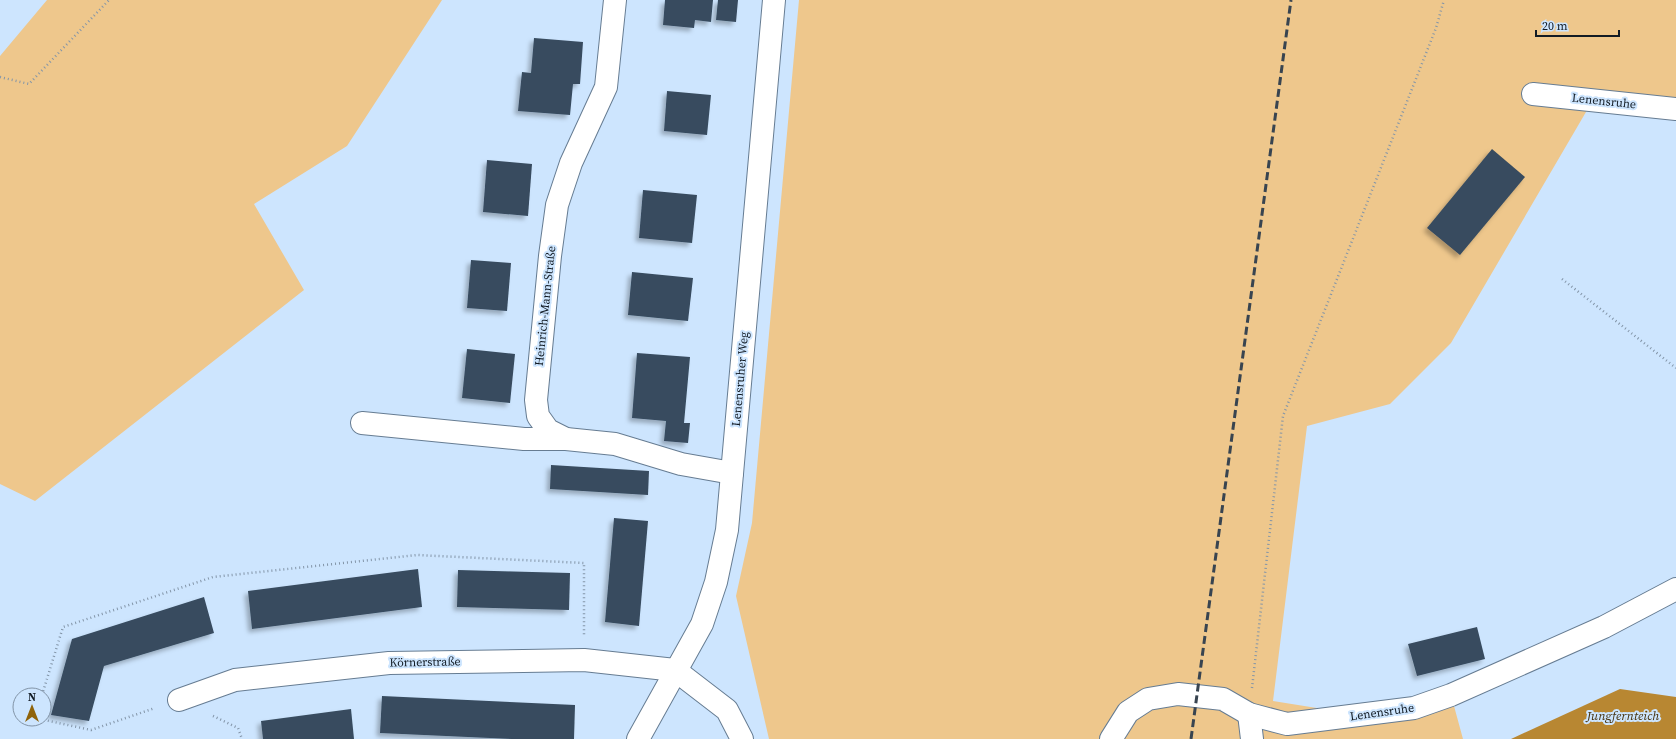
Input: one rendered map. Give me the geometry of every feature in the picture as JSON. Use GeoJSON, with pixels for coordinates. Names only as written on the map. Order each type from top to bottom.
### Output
{"type":"FeatureCollection","features":[{"type":"Feature","properties":{"kind":"street","name":"Heinrich-Mann-Straße"},"geometry":{"type":"LineString","coordinates":[[615,0],[606,87],[571,163],[557,205],[550,256],[536,400],[538,416],[548,430],[566,439],[616,444],[681,464],[732,473]]}},
{"type":"Feature","properties":{"kind":"street","name":"Lenensruher Weg"},"geometry":{"type":"LineString","coordinates":[[638,739],[675,670],[702,624],[716,582],[727,530],[774,0]]}},
{"type":"Feature","properties":{"kind":"street","name":"Lenensruhe"},"geometry":{"type":"LineString","coordinates":[[1533,94],[1676,109]]}},
{"type":"Feature","properties":{"kind":"street"},"geometry":{"type":"LineString","coordinates":[[362,423],[524,439],[566,439]]}},
{"type":"Feature","properties":{"kind":"street","name":"Lenensruhe"},"geometry":{"type":"LineString","coordinates":[[1111,739],[1128,712],[1148,699],[1178,694],[1223,699],[1249,714],[1287,724],[1414,708],[1451,695],[1604,626],[1676,589]]}},
{"type":"Feature","properties":{"kind":"street","name":"Körnerstraße"},"geometry":{"type":"LineString","coordinates":[[179,700],[235,680],[389,663],[584,660],[675,670]]}},
{"type":"Feature","properties":{"kind":"street"},"geometry":{"type":"LineString","coordinates":[[675,670],[727,710],[742,739]]}},
{"type":"Feature","properties":{"kind":"street"},"geometry":{"type":"LineString","coordinates":[[1249,714],[1252,739]]}},
{"type":"Feature","properties":{"kind":"path"},"geometry":{"type":"LineString","coordinates":[[0,77],[29,84],[109,0]]}},
{"type":"Feature","properties":{"kind":"path"},"geometry":{"type":"LineString","coordinates":[[1249,714],[1283,416],[1436,28],[1444,0]]}},
{"type":"Feature","properties":{"kind":"path"},"geometry":{"type":"LineString","coordinates":[[1562,279],[1676,368]]}},
{"type":"Feature","properties":{"kind":"path"},"geometry":{"type":"LineString","coordinates":[[44,687],[63,626],[213,577],[417,555],[584,563],[584,660]]}},
{"type":"Feature","properties":{"kind":"path"},"geometry":{"type":"LineString","coordinates":[[52,722],[91,730],[179,700]]}},
{"type":"Feature","properties":{"kind":"shaded area"},"geometry":{"type":"Polygon","coordinates":[[[47,0],[442,0],[347,146],[254,204],[304,290],[35,501],[0,484],[0,56],[47,0]]]}},
{"type":"Feature","properties":{"kind":"shaded area"},"geometry":{"type":"Polygon","coordinates":[[[799,0],[1676,0],[1676,109],[1593,100],[1451,343],[1390,404],[1307,426],[1273,701],[1323,709],[1451,695],[1463,739],[769,739],[736,596],[752,523],[799,0]]]}},
{"type":"Feature","properties":{"kind":"water","name":"Jungfernteich"},"geometry":{"type":"Polygon","coordinates":[[[1620,689],[1676,697],[1676,739],[1511,739],[1620,689]]]}},
{"type":"Feature","properties":{"kind":"building"},"geometry":{"type":"Polygon","coordinates":[[[665,0],[713,0],[711,22],[695,20],[694,28],[663,25],[665,0]]]}},
{"type":"Feature","properties":{"kind":"building"},"geometry":{"type":"Polygon","coordinates":[[[718,0],[738,0],[736,22],[716,20],[718,0]]]}},
{"type":"Feature","properties":{"kind":"building"},"geometry":{"type":"Polygon","coordinates":[[[534,38],[583,42],[580,84],[573,84],[570,115],[518,111],[522,72],[531,73],[534,38]]]}},
{"type":"Feature","properties":{"kind":"building"},"geometry":{"type":"Polygon","coordinates":[[[667,91],[711,95],[707,135],[664,131],[667,91]]]}},
{"type":"Feature","properties":{"kind":"building"},"geometry":{"type":"Polygon","coordinates":[[[1492,149],[1525,177],[1460,255],[1427,228],[1492,149]]]}},
{"type":"Feature","properties":{"kind":"building"},"geometry":{"type":"Polygon","coordinates":[[[487,160],[532,164],[528,216],[483,212],[487,160]]]}},
{"type":"Feature","properties":{"kind":"building"},"geometry":{"type":"Polygon","coordinates":[[[643,190],[697,195],[692,243],[639,238],[643,190]]]}},
{"type":"Feature","properties":{"kind":"building"},"geometry":{"type":"Polygon","coordinates":[[[471,260],[511,263],[507,311],[467,308],[471,260]]]}},
{"type":"Feature","properties":{"kind":"building"},"geometry":{"type":"Polygon","coordinates":[[[632,272],[693,278],[688,321],[628,315],[632,272]]]}},
{"type":"Feature","properties":{"kind":"building"},"geometry":{"type":"Polygon","coordinates":[[[467,349],[515,354],[510,403],[462,398],[467,349]]]}},
{"type":"Feature","properties":{"kind":"building"},"geometry":{"type":"Polygon","coordinates":[[[637,353],[690,357],[684,423],[690,423],[688,443],[664,441],[666,421],[632,418],[637,353]]]}},
{"type":"Feature","properties":{"kind":"building"},"geometry":{"type":"Polygon","coordinates":[[[551,465],[649,471],[648,495],[550,489],[551,465]]]}},
{"type":"Feature","properties":{"kind":"building"},"geometry":{"type":"Polygon","coordinates":[[[614,518],[648,521],[639,626],[605,622],[614,518]]]}},
{"type":"Feature","properties":{"kind":"building"},"geometry":{"type":"Polygon","coordinates":[[[418,569],[422,607],[252,629],[248,591],[418,569]]]}},
{"type":"Feature","properties":{"kind":"building"},"geometry":{"type":"Polygon","coordinates":[[[458,570],[570,573],[569,610],[457,607],[458,570]]]}},
{"type":"Feature","properties":{"kind":"building"},"geometry":{"type":"Polygon","coordinates":[[[204,597],[214,633],[104,666],[89,721],[52,715],[72,639],[204,597]]]}},
{"type":"Feature","properties":{"kind":"building"},"geometry":{"type":"Polygon","coordinates":[[[1477,627],[1485,659],[1417,676],[1408,644],[1477,627]]]}},
{"type":"Feature","properties":{"kind":"building"},"geometry":{"type":"Polygon","coordinates":[[[382,696],[575,705],[574,739],[512,739],[380,733],[382,696]]]}},
{"type":"Feature","properties":{"kind":"building"},"geometry":{"type":"Polygon","coordinates":[[[351,709],[354,739],[263,739],[261,721],[351,709]]]}},
{"type":"Feature","properties":{"kind":"railway"},"geometry":{"type":"LineString","coordinates":[[1191,739],[1291,0]]}}]}
